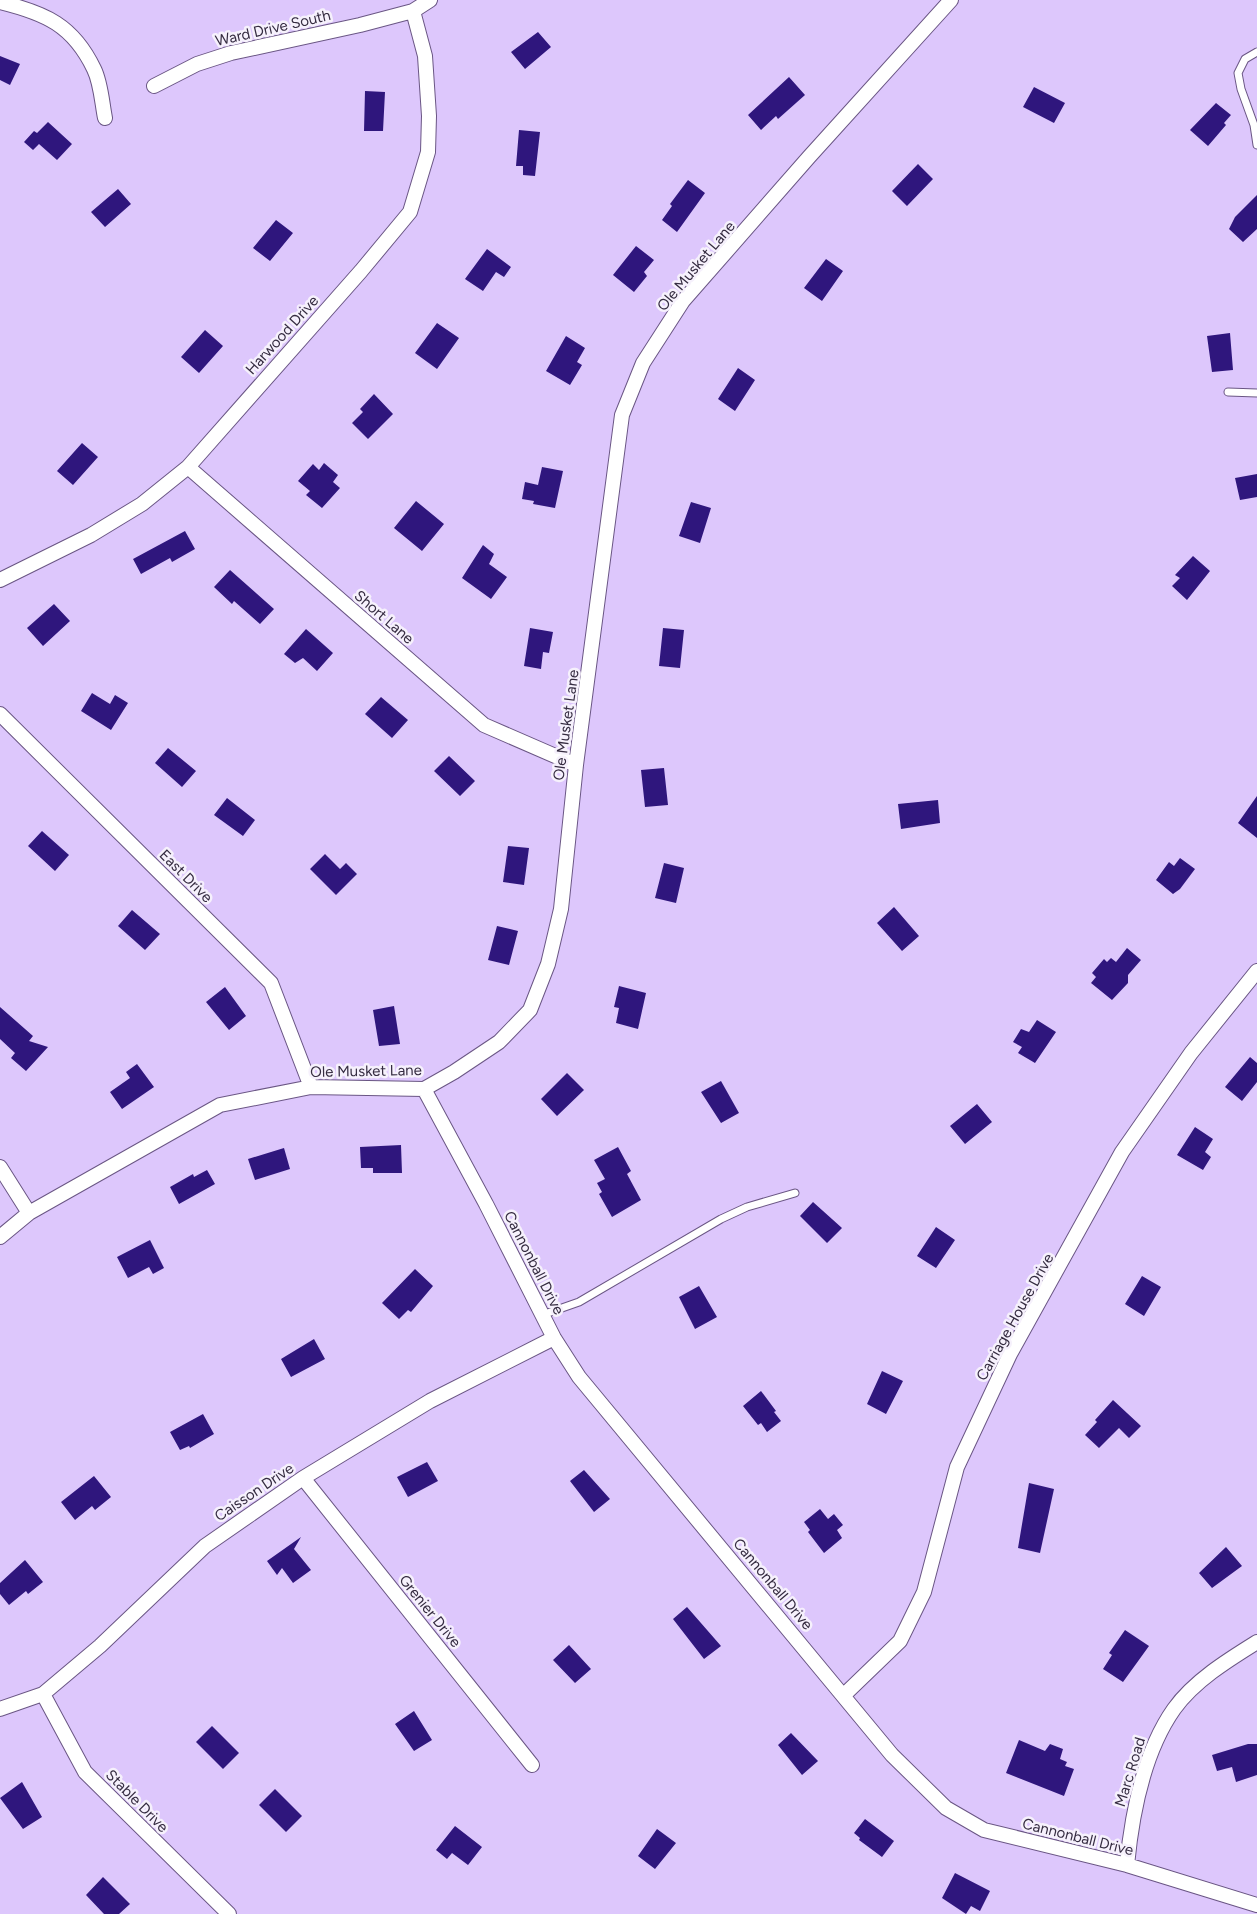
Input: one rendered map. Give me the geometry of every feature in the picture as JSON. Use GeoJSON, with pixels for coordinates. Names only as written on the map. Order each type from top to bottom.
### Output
{"type":"FeatureCollection","features":[{"type":"Feature","properties":{"kind":"street","name":"Ward Drive South"},"geometry":{"type":"LineString","coordinates":[[154,86],[197,64],[231,53],[360,25],[413,11],[430,0]]}},
{"type":"Feature","properties":{"kind":"street","name":"Ole Musket Lane"},"geometry":{"type":"LineString","coordinates":[[29,1213],[220,1105],[311,1087],[424,1089],[454,1072],[499,1042],[530,1010],[548,964],[561,909],[576,765],[622,415],[643,363],[683,301],[951,0]]}},
{"type":"Feature","properties":{"kind":"street"},"geometry":{"type":"LineString","coordinates":[[0,2],[25,8],[58,22],[78,44],[95,70],[105,118]]}},
{"type":"Feature","properties":{"kind":"street","name":"Harwood Drive"},"geometry":{"type":"LineString","coordinates":[[0,580],[91,535],[142,504],[188,467],[361,271],[410,212],[428,152],[429,116],[425,56],[413,11]]}},
{"type":"Feature","properties":{"kind":"street","name":"Short Lane"},"geometry":{"type":"LineString","coordinates":[[188,467],[484,724],[576,765]]}},
{"type":"Feature","properties":{"kind":"street","name":"East Drive"},"geometry":{"type":"LineString","coordinates":[[0,714],[271,983],[311,1087]]}},
{"type":"Feature","properties":{"kind":"street","name":"Carriage House Drive"},"geometry":{"type":"LineString","coordinates":[[844,1695],[900,1640],[924,1592],[957,1467],[1010,1354],[1122,1152],[1190,1053],[1257,971]]}},
{"type":"Feature","properties":{"kind":"street","name":"Cannonball Drive"},"geometry":{"type":"LineString","coordinates":[[424,1089],[486,1204],[554,1338],[579,1377],[892,1755],[946,1808],[984,1830],[1126,1865],[1257,1905]]}},
{"type":"Feature","properties":{"kind":"street"},"geometry":{"type":"LineString","coordinates":[[0,1167],[29,1213],[0,1237]]}},
{"type":"Feature","properties":{"kind":"street","name":"Caisson Drive"},"geometry":{"type":"LineString","coordinates":[[0,1709],[43,1694],[100,1646],[204,1546],[303,1478],[430,1401],[554,1338]]}},
{"type":"Feature","properties":{"kind":"street","name":"Grenier Drive"},"geometry":{"type":"LineString","coordinates":[[303,1478],[532,1765]]}},
{"type":"Feature","properties":{"kind":"street","name":"Marc Road"},"geometry":{"type":"LineString","coordinates":[[1126,1865],[1131,1826],[1147,1764],[1159,1734],[1174,1708],[1203,1680],[1230,1659],[1257,1642]]}},
{"type":"Feature","properties":{"kind":"street","name":"Stable Drive"},"geometry":{"type":"LineString","coordinates":[[43,1694],[85,1772],[229,1914]]}},
{"type":"Feature","properties":{"kind":"lane"},"geometry":{"type":"LineString","coordinates":[[1257,52],[1245,59],[1238,73],[1240,89],[1254,125],[1257,145]]}},
{"type":"Feature","properties":{"kind":"lane"},"geometry":{"type":"LineString","coordinates":[[1228,392],[1257,393]]}},
{"type":"Feature","properties":{"kind":"lane"},"geometry":{"type":"LineString","coordinates":[[542,1315],[578,1302],[721,1219],[747,1207],[795,1193]]}},
{"type":"Feature","properties":{"kind":"building"},"geometry":{"type":"Polygon","coordinates":[[[538,32],[551,47],[525,69],[511,52],[538,32]]]}},
{"type":"Feature","properties":{"kind":"building"},"geometry":{"type":"Polygon","coordinates":[[[0,56],[20,64],[10,85],[0,80],[0,56]]]}},
{"type":"Feature","properties":{"kind":"building"},"geometry":{"type":"Polygon","coordinates":[[[789,77],[805,95],[778,119],[776,116],[761,130],[748,115],[789,77]]]}},
{"type":"Feature","properties":{"kind":"building"},"geometry":{"type":"Polygon","coordinates":[[[1034,87],[1065,103],[1054,123],[1023,107],[1034,87]]]}},
{"type":"Feature","properties":{"kind":"building"},"geometry":{"type":"Polygon","coordinates":[[[365,91],[385,92],[383,131],[364,131],[365,91]]]}},
{"type":"Feature","properties":{"kind":"building"},"geometry":{"type":"Polygon","coordinates":[[[1216,103],[1231,115],[1224,123],[1226,125],[1208,146],[1190,130],[1216,103]]]}},
{"type":"Feature","properties":{"kind":"building"},"geometry":{"type":"Polygon","coordinates":[[[48,122],[72,144],[57,160],[39,144],[33,150],[24,142],[34,131],[37,133],[48,122]]]}},
{"type":"Feature","properties":{"kind":"building"},"geometry":{"type":"Polygon","coordinates":[[[519,130],[540,132],[535,176],[523,175],[523,166],[516,166],[519,130]]]}},
{"type":"Feature","properties":{"kind":"building"},"geometry":{"type":"Polygon","coordinates":[[[918,164],[933,179],[907,206],[892,191],[918,164]]]}},
{"type":"Feature","properties":{"kind":"building"},"geometry":{"type":"Polygon","coordinates":[[[688,180],[705,193],[677,232],[662,220],[672,206],[670,204],[688,180]]]}},
{"type":"Feature","properties":{"kind":"building"},"geometry":{"type":"Polygon","coordinates":[[[118,189],[131,204],[105,227],[91,212],[118,189]]]}},
{"type":"Feature","properties":{"kind":"building"},"geometry":{"type":"Polygon","coordinates":[[[1257,195],[1257,229],[1243,242],[1229,229],[1235,217],[1257,195]]]}},
{"type":"Feature","properties":{"kind":"building"},"geometry":{"type":"Polygon","coordinates":[[[276,220],[293,233],[270,261],[253,248],[276,220]]]}},
{"type":"Feature","properties":{"kind":"building"},"geometry":{"type":"Polygon","coordinates":[[[636,246],[654,260],[644,272],[647,276],[634,292],[613,275],[636,246]]]}},
{"type":"Feature","properties":{"kind":"building"},"geometry":{"type":"Polygon","coordinates":[[[487,249],[511,267],[504,277],[496,272],[483,291],[465,279],[487,249]]]}},
{"type":"Feature","properties":{"kind":"building"},"geometry":{"type":"Polygon","coordinates":[[[826,259],[843,271],[822,301],[804,288],[826,259]]]}},
{"type":"Feature","properties":{"kind":"building"},"geometry":{"type":"Polygon","coordinates":[[[437,323],[459,338],[437,369],[415,353],[437,323]]]}},
{"type":"Feature","properties":{"kind":"building"},"geometry":{"type":"Polygon","coordinates":[[[205,330],[223,346],[199,373],[181,357],[205,330]]]}},
{"type":"Feature","properties":{"kind":"building"},"geometry":{"type":"Polygon","coordinates":[[[1230,333],[1233,370],[1212,372],[1207,336],[1230,333]]]}},
{"type":"Feature","properties":{"kind":"building"},"geometry":{"type":"Polygon","coordinates":[[[566,336],[585,348],[577,362],[582,365],[570,385],[546,371],[566,336]]]}},
{"type":"Feature","properties":{"kind":"building"},"geometry":{"type":"Polygon","coordinates":[[[738,368],[755,380],[735,411],[718,399],[738,368]]]}},
{"type":"Feature","properties":{"kind":"building"},"geometry":{"type":"Polygon","coordinates":[[[374,394],[393,414],[368,439],[352,423],[363,412],[360,409],[374,394]]]}},
{"type":"Feature","properties":{"kind":"building"},"geometry":{"type":"Polygon","coordinates":[[[82,443],[98,457],[73,485],[57,471],[82,443]]]}},
{"type":"Feature","properties":{"kind":"building"},"geometry":{"type":"Polygon","coordinates":[[[324,463],[338,475],[333,482],[340,488],[322,508],[306,495],[310,491],[298,481],[313,464],[319,470],[324,463]]]}},
{"type":"Feature","properties":{"kind":"building"},"geometry":{"type":"Polygon","coordinates":[[[542,467],[563,471],[555,508],[533,504],[534,501],[522,499],[525,482],[538,485],[542,467]]]}},
{"type":"Feature","properties":{"kind":"building"},"geometry":{"type":"Polygon","coordinates":[[[1257,474],[1257,497],[1240,500],[1235,478],[1257,474]]]}},
{"type":"Feature","properties":{"kind":"building"},"geometry":{"type":"Polygon","coordinates":[[[416,501],[444,524],[422,551],[394,528],[416,501]]]}},
{"type":"Feature","properties":{"kind":"building"},"geometry":{"type":"Polygon","coordinates":[[[691,502],[711,508],[700,543],[679,536],[691,502]]]}},
{"type":"Feature","properties":{"kind":"building"},"geometry":{"type":"Polygon","coordinates":[[[185,531],[195,549],[172,562],[170,558],[141,574],[133,559],[185,531]]]}},
{"type":"Feature","properties":{"kind":"building"},"geometry":{"type":"Polygon","coordinates":[[[483,545],[494,554],[489,564],[507,577],[491,599],[462,578],[483,545]]]}},
{"type":"Feature","properties":{"kind":"building"},"geometry":{"type":"Polygon","coordinates":[[[1193,556],[1210,571],[1187,600],[1172,586],[1180,578],[1175,575],[1193,556]]]}},
{"type":"Feature","properties":{"kind":"building"},"geometry":{"type":"Polygon","coordinates":[[[230,570],[274,609],[260,624],[234,601],[232,604],[214,587],[230,570]]]}},
{"type":"Feature","properties":{"kind":"building"},"geometry":{"type":"Polygon","coordinates":[[[54,604],[70,621],[43,646],[27,628],[54,604]]]}},
{"type":"Feature","properties":{"kind":"building"},"geometry":{"type":"Polygon","coordinates":[[[530,628],[553,632],[549,653],[543,652],[541,669],[524,666],[530,628]]]}},
{"type":"Feature","properties":{"kind":"building"},"geometry":{"type":"Polygon","coordinates":[[[663,628],[684,630],[680,668],[659,666],[663,628]]]}},
{"type":"Feature","properties":{"kind":"building"},"geometry":{"type":"Polygon","coordinates":[[[306,629],[333,653],[317,671],[303,658],[295,663],[284,654],[306,629]]]}},
{"type":"Feature","properties":{"kind":"building"},"geometry":{"type":"Polygon","coordinates":[[[92,693],[110,704],[115,695],[128,703],[111,730],[81,711],[92,693]]]}},
{"type":"Feature","properties":{"kind":"building"},"geometry":{"type":"Polygon","coordinates":[[[381,697],[408,720],[392,738],[365,714],[381,697]]]}},
{"type":"Feature","properties":{"kind":"building"},"geometry":{"type":"Polygon","coordinates":[[[168,748],[196,771],[182,787],[155,763],[168,748]]]}},
{"type":"Feature","properties":{"kind":"building"},"geometry":{"type":"Polygon","coordinates":[[[449,756],[475,781],[460,796],[434,771],[449,756]]]}},
{"type":"Feature","properties":{"kind":"building"},"geometry":{"type":"Polygon","coordinates":[[[664,768],[668,805],[645,807],[641,770],[664,768]]]}},
{"type":"Feature","properties":{"kind":"building"},"geometry":{"type":"Polygon","coordinates":[[[1257,796],[1257,838],[1238,823],[1257,796]]]}},
{"type":"Feature","properties":{"kind":"building"},"geometry":{"type":"Polygon","coordinates":[[[227,798],[255,820],[243,836],[214,815],[227,798]]]}},
{"type":"Feature","properties":{"kind":"building"},"geometry":{"type":"Polygon","coordinates":[[[938,800],[940,823],[901,829],[898,804],[938,800]]]}},
{"type":"Feature","properties":{"kind":"building"},"geometry":{"type":"Polygon","coordinates":[[[42,831],[69,855],[55,871],[28,846],[42,831]]]}},
{"type":"Feature","properties":{"kind":"building"},"geometry":{"type":"Polygon","coordinates":[[[508,846],[529,848],[524,885],[503,882],[508,846]]]}},
{"type":"Feature","properties":{"kind":"building"},"geometry":{"type":"Polygon","coordinates":[[[325,854],[340,869],[346,863],[357,874],[336,895],[310,869],[325,854]]]}},
{"type":"Feature","properties":{"kind":"building"},"geometry":{"type":"Polygon","coordinates":[[[1180,858],[1195,869],[1180,889],[1173,894],[1156,880],[1169,862],[1174,866],[1180,858]]]}},
{"type":"Feature","properties":{"kind":"building"},"geometry":{"type":"Polygon","coordinates":[[[664,863],[684,868],[676,903],[655,898],[664,863]]]}},
{"type":"Feature","properties":{"kind":"building"},"geometry":{"type":"Polygon","coordinates":[[[894,907],[919,936],[902,951],[877,923],[894,907]]]}},
{"type":"Feature","properties":{"kind":"building"},"geometry":{"type":"Polygon","coordinates":[[[132,910],[160,934],[145,950],[118,926],[132,910]]]}},
{"type":"Feature","properties":{"kind":"building"},"geometry":{"type":"Polygon","coordinates":[[[497,926],[518,931],[509,965],[488,960],[497,926]]]}},
{"type":"Feature","properties":{"kind":"building"},"geometry":{"type":"Polygon","coordinates":[[[1127,948],[1141,960],[1128,975],[1128,983],[1112,1000],[1091,983],[1096,977],[1092,973],[1104,959],[1107,962],[1111,958],[1116,962],[1127,948]]]}},
{"type":"Feature","properties":{"kind":"building"},"geometry":{"type":"Polygon","coordinates":[[[619,986],[646,993],[638,1029],[616,1023],[619,1008],[614,1007],[619,986]]]}},
{"type":"Feature","properties":{"kind":"building"},"geometry":{"type":"Polygon","coordinates":[[[225,987],[246,1016],[229,1030],[206,1002],[225,987]]]}},
{"type":"Feature","properties":{"kind":"building"},"geometry":{"type":"Polygon","coordinates":[[[394,1006],[400,1044],[379,1046],[373,1010],[394,1006]]]}},
{"type":"Feature","properties":{"kind":"building"},"geometry":{"type":"Polygon","coordinates":[[[0,1007],[33,1036],[29,1041],[48,1047],[26,1071],[11,1058],[15,1053],[0,1039],[0,1007]]]}},
{"type":"Feature","properties":{"kind":"building"},"geometry":{"type":"Polygon","coordinates":[[[1037,1020],[1056,1032],[1035,1063],[1018,1053],[1022,1047],[1013,1042],[1021,1029],[1029,1032],[1037,1020]]]}},
{"type":"Feature","properties":{"kind":"building"},"geometry":{"type":"Polygon","coordinates":[[[1250,1057],[1257,1063],[1257,1082],[1242,1101],[1225,1087],[1250,1057]]]}},
{"type":"Feature","properties":{"kind":"building"},"geometry":{"type":"Polygon","coordinates":[[[137,1064],[154,1087],[122,1109],[110,1092],[130,1078],[126,1072],[137,1064]]]}},
{"type":"Feature","properties":{"kind":"building"},"geometry":{"type":"Polygon","coordinates":[[[567,1073],[584,1090],[557,1116],[541,1099],[567,1073]]]}},
{"type":"Feature","properties":{"kind":"building"},"geometry":{"type":"Polygon","coordinates":[[[721,1081],[739,1113],[721,1123],[701,1092],[721,1081]]]}},
{"type":"Feature","properties":{"kind":"building"},"geometry":{"type":"Polygon","coordinates":[[[977,1104],[992,1122],[965,1144],[950,1126],[977,1104]]]}},
{"type":"Feature","properties":{"kind":"building"},"geometry":{"type":"Polygon","coordinates":[[[1195,1127],[1213,1139],[1205,1152],[1211,1157],[1203,1170],[1177,1155],[1195,1127]]]}},
{"type":"Feature","properties":{"kind":"building"},"geometry":{"type":"Polygon","coordinates":[[[401,1145],[402,1173],[373,1173],[373,1168],[361,1168],[360,1147],[401,1145]]]}},
{"type":"Feature","properties":{"kind":"building"},"geometry":{"type":"Polygon","coordinates":[[[618,1147],[631,1171],[627,1174],[641,1200],[612,1217],[599,1194],[602,1192],[597,1183],[605,1179],[594,1160],[618,1147]]]}},
{"type":"Feature","properties":{"kind":"building"},"geometry":{"type":"Polygon","coordinates":[[[284,1148],[290,1169],[255,1180],[248,1159],[284,1148]]]}},
{"type":"Feature","properties":{"kind":"building"},"geometry":{"type":"Polygon","coordinates":[[[207,1170],[215,1184],[179,1204],[170,1187],[193,1174],[194,1177],[207,1170]]]}},
{"type":"Feature","properties":{"kind":"building"},"geometry":{"type":"Polygon","coordinates":[[[813,1202],[842,1228],[827,1243],[800,1216],[813,1202]]]}},
{"type":"Feature","properties":{"kind":"building"},"geometry":{"type":"Polygon","coordinates":[[[936,1227],[955,1240],[936,1268],[917,1256],[936,1227]]]}},
{"type":"Feature","properties":{"kind":"building"},"geometry":{"type":"Polygon","coordinates":[[[150,1240],[164,1268],[153,1274],[149,1267],[128,1278],[117,1257],[150,1240]]]}},
{"type":"Feature","properties":{"kind":"building"},"geometry":{"type":"Polygon","coordinates":[[[415,1269],[433,1286],[411,1312],[408,1310],[399,1319],[382,1303],[415,1269]]]}},
{"type":"Feature","properties":{"kind":"building"},"geometry":{"type":"Polygon","coordinates":[[[1142,1276],[1161,1287],[1144,1316],[1125,1304],[1142,1276]]]}},
{"type":"Feature","properties":{"kind":"building"},"geometry":{"type":"Polygon","coordinates":[[[699,1286],[717,1317],[695,1329],[679,1297],[699,1286]]]}},
{"type":"Feature","properties":{"kind":"building"},"geometry":{"type":"Polygon","coordinates":[[[314,1339],[325,1359],[291,1377],[281,1359],[314,1339]]]}},
{"type":"Feature","properties":{"kind":"building"},"geometry":{"type":"Polygon","coordinates":[[[882,1371],[903,1381],[886,1414],[867,1404],[882,1371]]]}},
{"type":"Feature","properties":{"kind":"building"},"geometry":{"type":"Polygon","coordinates":[[[761,1391],[781,1421],[767,1432],[761,1423],[758,1425],[743,1406],[761,1391]]]}},
{"type":"Feature","properties":{"kind":"building"},"geometry":{"type":"Polygon","coordinates":[[[1113,1400],[1141,1426],[1129,1438],[1119,1428],[1099,1448],[1085,1435],[1097,1422],[1095,1420],[1113,1400]]]}},
{"type":"Feature","properties":{"kind":"building"},"geometry":{"type":"Polygon","coordinates":[[[203,1414],[214,1434],[190,1448],[189,1446],[180,1450],[170,1432],[203,1414]]]}},
{"type":"Feature","properties":{"kind":"building"},"geometry":{"type":"Polygon","coordinates":[[[427,1462],[438,1481],[408,1497],[397,1477],[427,1462]]]}},
{"type":"Feature","properties":{"kind":"building"},"geometry":{"type":"Polygon","coordinates":[[[584,1470],[610,1499],[594,1512],[570,1481],[584,1470]]]}},
{"type":"Feature","properties":{"kind":"building"},"geometry":{"type":"Polygon","coordinates":[[[94,1476],[111,1497],[95,1510],[92,1506],[75,1520],[61,1502],[94,1476]]]}},
{"type":"Feature","properties":{"kind":"building"},"geometry":{"type":"Polygon","coordinates":[[[1029,1483],[1054,1489],[1040,1553],[1018,1548],[1029,1483]]]}},
{"type":"Feature","properties":{"kind":"building"},"geometry":{"type":"Polygon","coordinates":[[[820,1509],[828,1519],[834,1514],[843,1525],[837,1530],[842,1538],[824,1553],[808,1532],[810,1530],[804,1522],[820,1509]]]}},
{"type":"Feature","properties":{"kind":"building"},"geometry":{"type":"Polygon","coordinates":[[[301,1537],[294,1549],[311,1570],[293,1583],[282,1568],[277,1575],[267,1561],[301,1537]]]}},
{"type":"Feature","properties":{"kind":"building"},"geometry":{"type":"Polygon","coordinates":[[[1226,1547],[1242,1566],[1212,1588],[1199,1573],[1226,1547]]]}},
{"type":"Feature","properties":{"kind":"building"},"geometry":{"type":"Polygon","coordinates":[[[25,1560],[43,1582],[28,1594],[26,1591],[9,1605],[0,1594],[0,1583],[25,1560]]]}},
{"type":"Feature","properties":{"kind":"building"},"geometry":{"type":"Polygon","coordinates":[[[687,1607],[721,1646],[704,1659],[673,1619],[687,1607]]]}},
{"type":"Feature","properties":{"kind":"building"},"geometry":{"type":"Polygon","coordinates":[[[1125,1630],[1149,1646],[1123,1682],[1103,1669],[1112,1655],[1109,1653],[1125,1630]]]}},
{"type":"Feature","properties":{"kind":"building"},"geometry":{"type":"Polygon","coordinates":[[[569,1645],[591,1669],[575,1683],[553,1660],[569,1645]]]}},
{"type":"Feature","properties":{"kind":"building"},"geometry":{"type":"Polygon","coordinates":[[[414,1711],[432,1740],[414,1751],[395,1724],[414,1711]]]}},
{"type":"Feature","properties":{"kind":"building"},"geometry":{"type":"Polygon","coordinates":[[[212,1726],[239,1753],[223,1769],[196,1742],[212,1726]]]}},
{"type":"Feature","properties":{"kind":"building"},"geometry":{"type":"Polygon","coordinates":[[[791,1733],[818,1761],[802,1775],[778,1745],[791,1733]]]}},
{"type":"Feature","properties":{"kind":"building"},"geometry":{"type":"Polygon","coordinates":[[[1019,1740],[1045,1751],[1050,1744],[1063,1749],[1060,1759],[1067,1762],[1065,1766],[1074,1769],[1064,1796],[1006,1773],[1019,1740]]]}},
{"type":"Feature","properties":{"kind":"building"},"geometry":{"type":"Polygon","coordinates":[[[1248,1744],[1257,1744],[1257,1775],[1236,1782],[1232,1767],[1217,1771],[1212,1755],[1248,1744]]]}},
{"type":"Feature","properties":{"kind":"building"},"geometry":{"type":"Polygon","coordinates":[[[22,1782],[42,1817],[23,1829],[0,1798],[22,1782]]]}},
{"type":"Feature","properties":{"kind":"building"},"geometry":{"type":"Polygon","coordinates":[[[275,1789],[302,1816],[286,1832],[259,1805],[275,1789]]]}},
{"type":"Feature","properties":{"kind":"building"},"geometry":{"type":"Polygon","coordinates":[[[865,1819],[894,1841],[882,1857],[859,1840],[860,1838],[854,1833],[865,1819]]]}},
{"type":"Feature","properties":{"kind":"building"},"geometry":{"type":"Polygon","coordinates":[[[455,1826],[482,1847],[468,1865],[452,1853],[447,1859],[436,1850],[455,1826]]]}},
{"type":"Feature","properties":{"kind":"building"},"geometry":{"type":"Polygon","coordinates":[[[657,1829],[676,1843],[655,1869],[638,1856],[657,1829]]]}},
{"type":"Feature","properties":{"kind":"building"},"geometry":{"type":"Polygon","coordinates":[[[955,1873],[990,1891],[980,1911],[971,1906],[966,1914],[942,1898],[955,1873]]]}},
{"type":"Feature","properties":{"kind":"building"},"geometry":{"type":"Polygon","coordinates":[[[103,1877],[130,1904],[119,1914],[104,1914],[86,1895],[103,1877]]]}}]}
